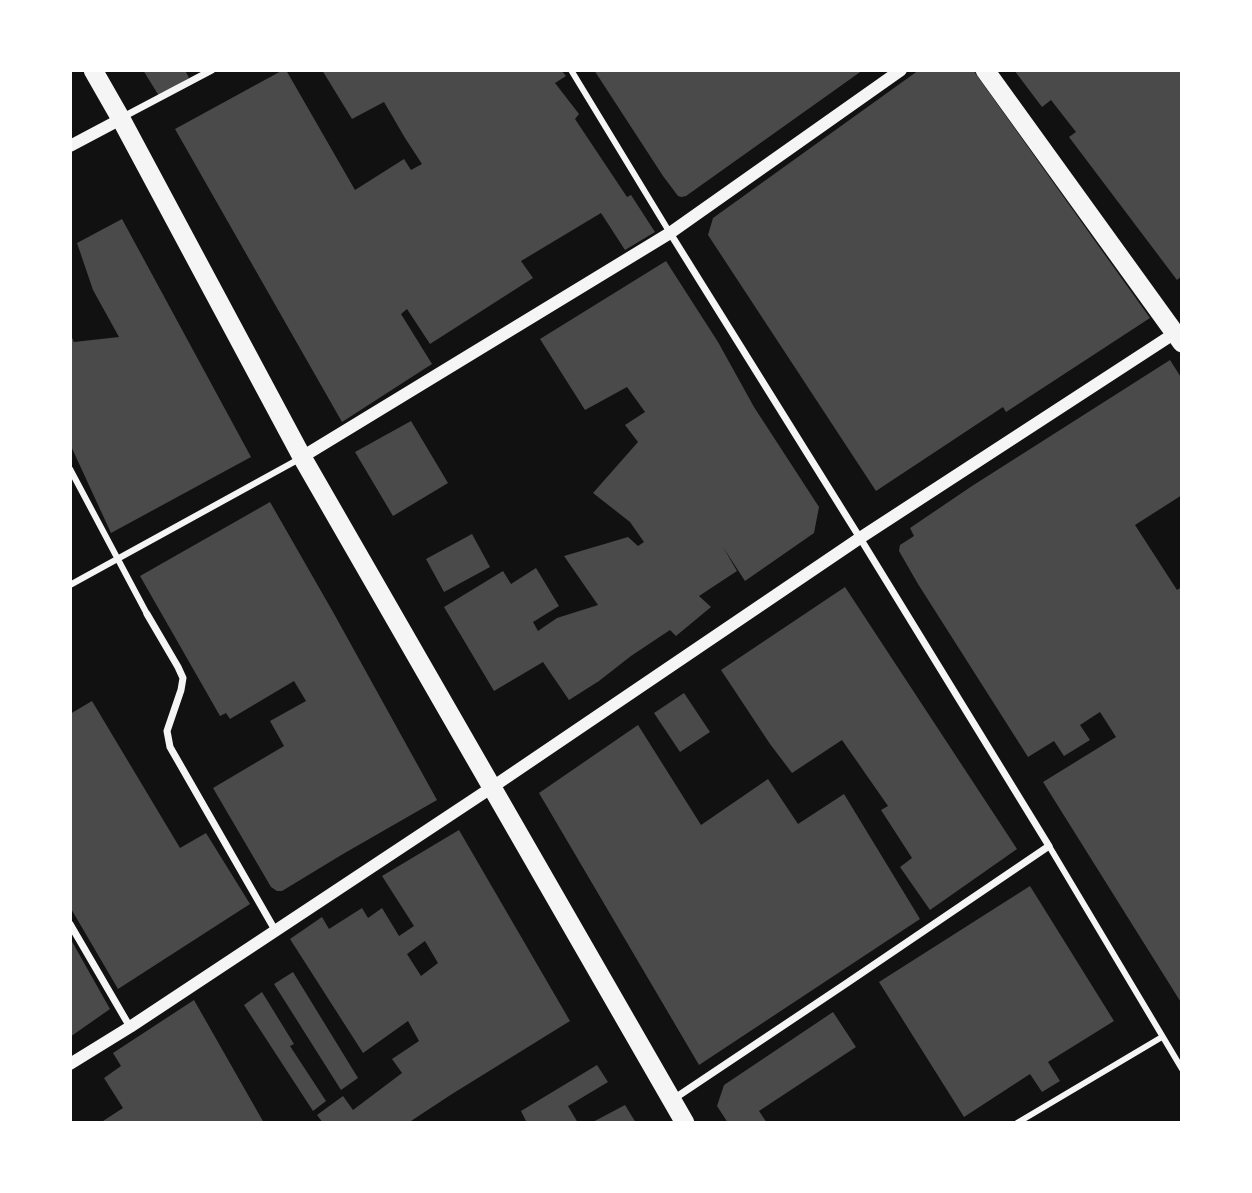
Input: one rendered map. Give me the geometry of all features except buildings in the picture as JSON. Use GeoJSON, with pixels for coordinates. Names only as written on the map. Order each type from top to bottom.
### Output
{"type":"FeatureCollection","features":[{"type":"Feature","properties":{"kind":"highway"},"geometry":{"type":"LineString","coordinates":[[93,70],[302,457],[685,1123]]}},
{"type":"Feature","properties":{"kind":"highway"},"geometry":{"type":"LineString","coordinates":[[985,70],[1180,335]]}},
{"type":"Feature","properties":{"kind":"street"},"geometry":{"type":"LineString","coordinates":[[70,146],[212,70]]}},
{"type":"Feature","properties":{"kind":"street"},"geometry":{"type":"LineString","coordinates":[[571,70],[1049,846],[1182,1069]]}},
{"type":"Feature","properties":{"kind":"street"},"geometry":{"type":"LineString","coordinates":[[70,585],[302,457],[670,233],[901,70]]}},
{"type":"Feature","properties":{"kind":"street"},"geometry":{"type":"LineString","coordinates":[[70,1064],[491,788],[860,538],[1180,335]]}},
{"type":"Feature","properties":{"kind":"street"},"geometry":{"type":"LineString","coordinates":[[70,469],[183,678],[167,731],[170,747],[275,930]]}},
{"type":"Feature","properties":{"kind":"street"},"geometry":{"type":"LineString","coordinates":[[671,1100],[1049,846]]}},
{"type":"Feature","properties":{"kind":"street"},"geometry":{"type":"LineString","coordinates":[[70,924],[130,1027]]}},
{"type":"Feature","properties":{"kind":"street"},"geometry":{"type":"LineString","coordinates":[[1017,1123],[1162,1037]]}}]}
